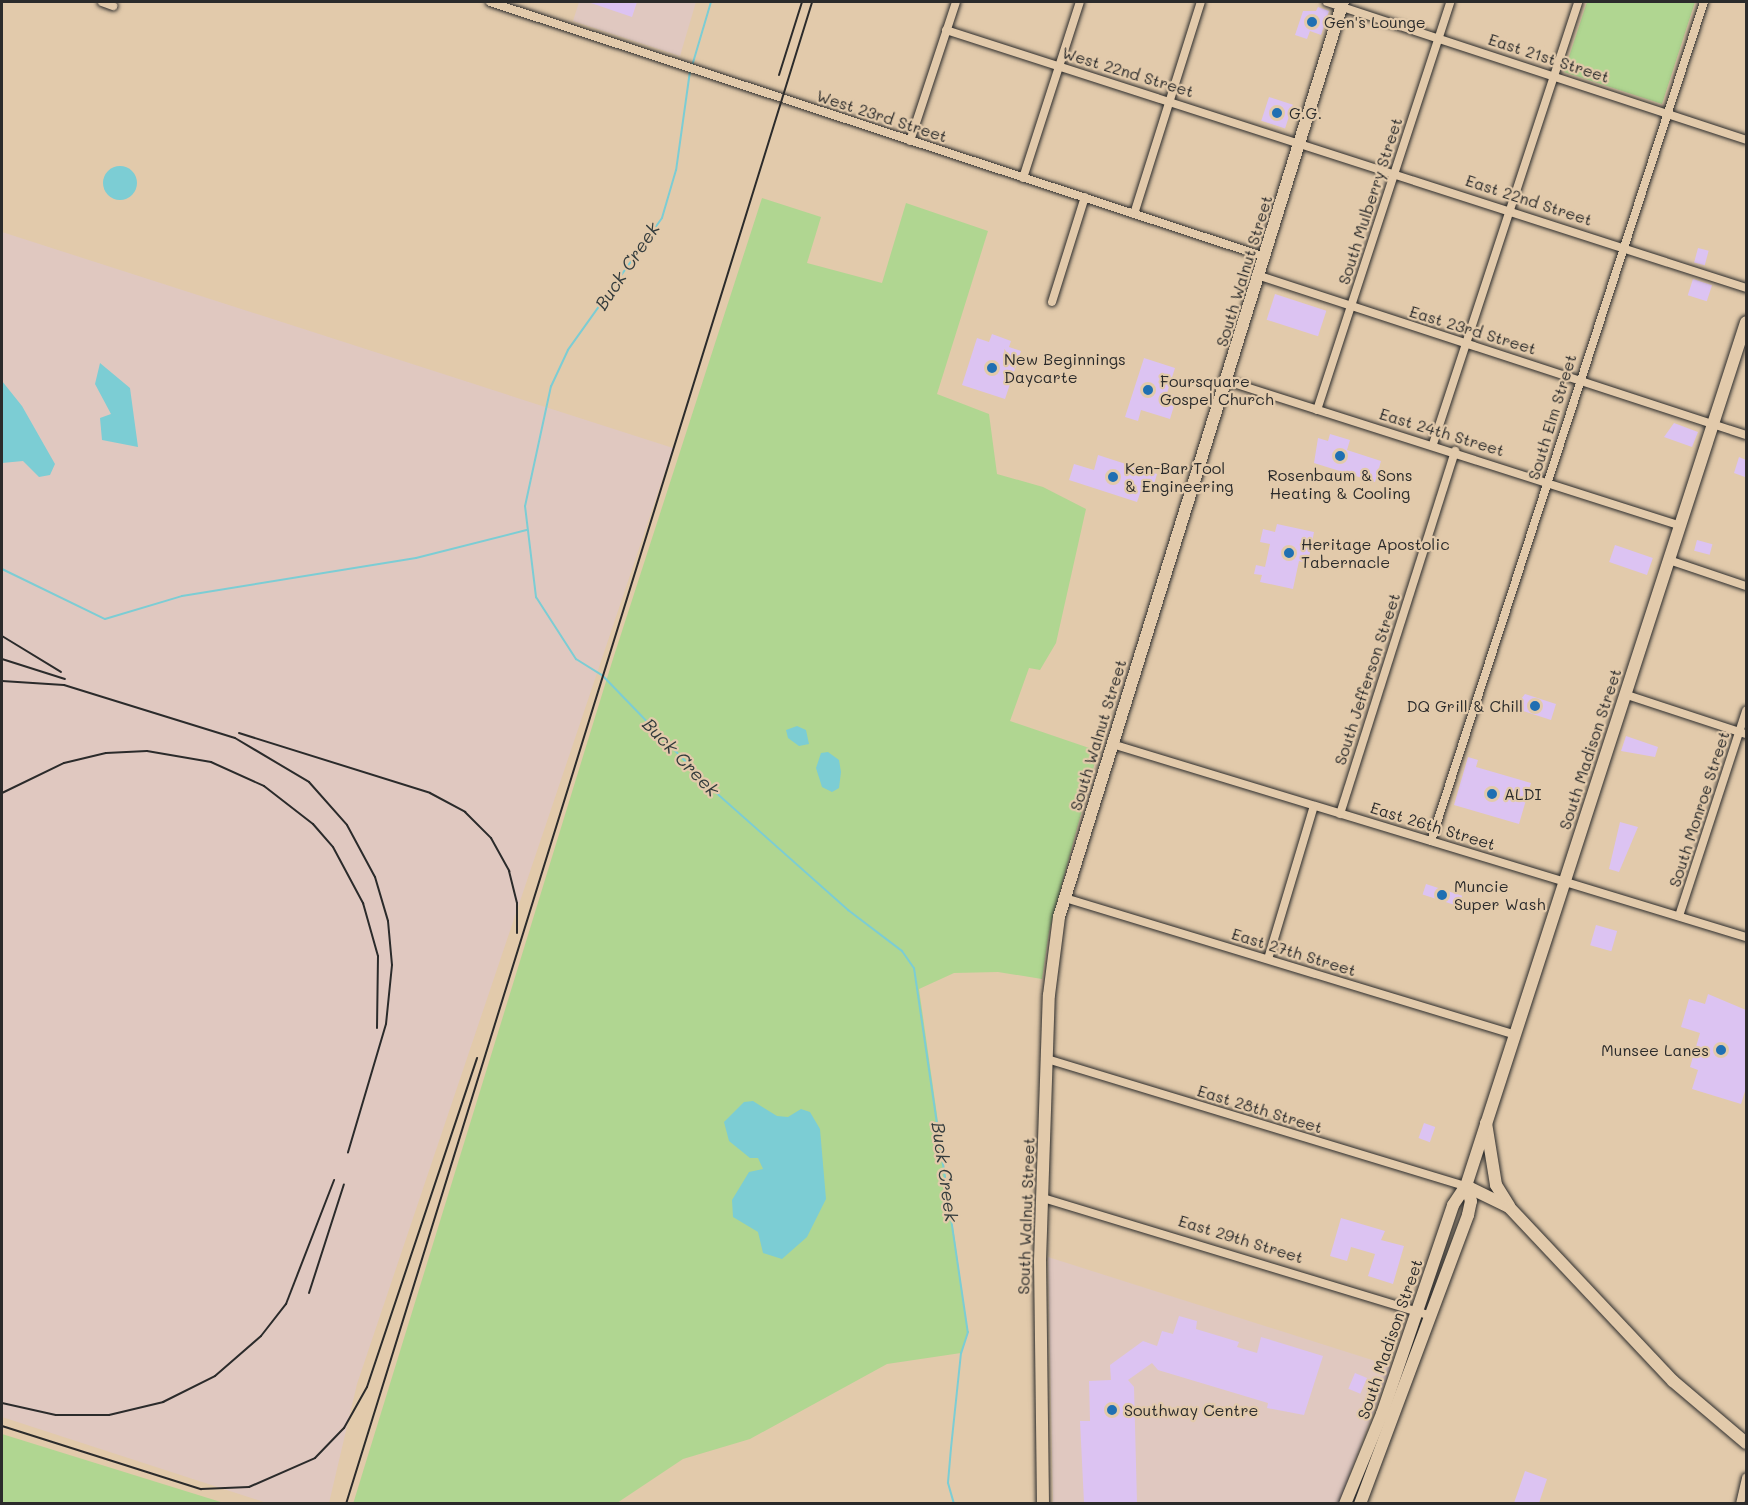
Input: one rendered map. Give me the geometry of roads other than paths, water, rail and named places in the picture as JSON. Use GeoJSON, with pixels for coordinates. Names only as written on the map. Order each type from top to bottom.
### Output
{"type":"FeatureCollection","features":[{"type":"Feature","properties":{"kind":"main road","name":"South Walnut Street"},"geometry":{"type":"LineString","coordinates":[[1043,1503],[1043,1198],[1051,968],[1065,898],[1260,276],[1342,4]]}},
{"type":"Feature","properties":{"kind":"main road","name":"South Madison Street"},"geometry":{"type":"LineString","coordinates":[[1360,1503],[1423,1313],[1453,1205],[1466,1186],[1746,322]]}},
{"type":"Feature","properties":{"kind":"main road"},"geometry":{"type":"LineString","coordinates":[[1486,1123],[1496,1185],[1509,1207],[1673,1381],[1746,1443]]}},
{"type":"Feature","properties":{"kind":"main road","name":"South Madison Street"},"geometry":{"type":"LineString","coordinates":[[1345,1503],[1423,1313],[1468,1215],[1471,1201],[1466,1186]]}},
{"type":"Feature","properties":{"kind":"main road"},"geometry":{"type":"LineString","coordinates":[[1466,1186],[1509,1207]]}},
{"type":"Feature","properties":{"kind":"street"},"geometry":{"type":"LineString","coordinates":[[102,2],[113,6]]}},
{"type":"Feature","properties":{"kind":"street","name":"West 23rd Street"},"geometry":{"type":"LineString","coordinates":[[490,2],[507,4],[667,62],[1265,257]]}},
{"type":"Feature","properties":{"kind":"street"},"geometry":{"type":"LineString","coordinates":[[910,141],[956,2]]}},
{"type":"Feature","properties":{"kind":"street"},"geometry":{"type":"LineString","coordinates":[[1023,178],[1080,2]]}},
{"type":"Feature","properties":{"kind":"street"},"geometry":{"type":"LineString","coordinates":[[1134,214],[1202,2]]}},
{"type":"Feature","properties":{"kind":"street","name":"East 21st Street"},"geometry":{"type":"LineString","coordinates":[[1327,2],[1342,4],[1746,140]]}},
{"type":"Feature","properties":{"kind":"street","name":"South Mulberry Street"},"geometry":{"type":"LineString","coordinates":[[1317,410],[1450,2]]}},
{"type":"Feature","properties":{"kind":"street"},"geometry":{"type":"LineString","coordinates":[[1433,444],[1578,2]]}},
{"type":"Feature","properties":{"kind":"street","name":"South Elm Street"},"geometry":{"type":"LineString","coordinates":[[1431,841],[1579,379],[1704,2]]}},
{"type":"Feature","properties":{"kind":"street","name":"West 22nd Street"},"geometry":{"type":"LineString","coordinates":[[946,30],[1301,142]]}},
{"type":"Feature","properties":{"kind":"street","name":"East 22nd Street"},"geometry":{"type":"LineString","coordinates":[[1301,142],[1746,288]]}},
{"type":"Feature","properties":{"kind":"street"},"geometry":{"type":"LineString","coordinates":[[1052,302],[1085,197]]}},
{"type":"Feature","properties":{"kind":"street","name":"East 23rd Street"},"geometry":{"type":"LineString","coordinates":[[1260,276],[1714,422],[1746,435]]}},
{"type":"Feature","properties":{"kind":"street","name":"East 24th Street"},"geometry":{"type":"LineString","coordinates":[[1227,381],[1455,451],[1680,526]]}},
{"type":"Feature","properties":{"kind":"street","name":"South Jefferson Street"},"geometry":{"type":"LineString","coordinates":[[1340,814],[1455,451]]}},
{"type":"Feature","properties":{"kind":"street"},"geometry":{"type":"LineString","coordinates":[[1669,560],[1746,586]]}},
{"type":"Feature","properties":{"kind":"street"},"geometry":{"type":"LineString","coordinates":[[1624,694],[1743,733]]}},
{"type":"Feature","properties":{"kind":"street","name":"South Monroe Street"},"geometry":{"type":"LineString","coordinates":[[1679,916],[1743,733],[1746,711]]}},
{"type":"Feature","properties":{"kind":"street","name":"East 26th Street"},"geometry":{"type":"LineString","coordinates":[[1112,744],[1746,937]]}},
{"type":"Feature","properties":{"kind":"street"},"geometry":{"type":"LineString","coordinates":[[1268,959],[1314,806]]}},
{"type":"Feature","properties":{"kind":"street","name":"East 27th Street"},"geometry":{"type":"LineString","coordinates":[[1065,898],[1515,1035]]}},
{"type":"Feature","properties":{"kind":"street","name":"East 28th Street"},"geometry":{"type":"LineString","coordinates":[[1047,1059],[1466,1186]]}},
{"type":"Feature","properties":{"kind":"street","name":"East 29th Street"},"geometry":{"type":"LineString","coordinates":[[1043,1198],[1423,1313]]}},
{"type":"Feature","properties":{"kind":"street"},"geometry":{"type":"LineString","coordinates":[[1740,1503],[1746,1478]]}},
{"type":"Feature","properties":{"kind":"water"},"geometry":{"type":"Polygon","coordinates":[[[120,166],[132,171],[137,183],[132,195],[120,200],[108,195],[103,183],[108,171],[120,166]]]}},
{"type":"Feature","properties":{"kind":"water"},"geometry":{"type":"Polygon","coordinates":[[[100,363],[130,388],[138,447],[102,440],[100,418],[111,414],[95,384],[100,363]]]}},
{"type":"Feature","properties":{"kind":"water"},"geometry":{"type":"Polygon","coordinates":[[[2,381],[22,406],[55,464],[50,475],[39,477],[23,461],[2,463],[2,381]]]}},
{"type":"Feature","properties":{"kind":"water"},"geometry":{"type":"Polygon","coordinates":[[[797,726],[806,730],[809,744],[799,746],[788,738],[786,730],[797,726]]]}},
{"type":"Feature","properties":{"kind":"water"},"geometry":{"type":"Polygon","coordinates":[[[828,752],[839,760],[841,772],[839,788],[832,792],[822,787],[816,768],[821,753],[828,752]]]}},
{"type":"Feature","properties":{"kind":"water"},"geometry":{"type":"Polygon","coordinates":[[[753,1101],[777,1116],[788,1117],[801,1109],[810,1112],[820,1129],[826,1199],[807,1237],[782,1259],[763,1253],[758,1232],[733,1217],[732,1200],[749,1172],[763,1169],[758,1158],[750,1158],[729,1141],[724,1122],[744,1102],[753,1101]]]}},
{"type":"Feature","properties":{"kind":"waterway","name":"Buck Creek"},"geometry":{"type":"LineString","coordinates":[[692,66],[711,2]]}},
{"type":"Feature","properties":{"kind":"waterway","name":"Buck Creek"},"geometry":{"type":"LineString","coordinates":[[690,71],[676,170],[662,218],[568,350],[551,386],[525,506],[536,597],[576,659],[602,675],[713,790],[848,910],[902,951],[914,968],[968,1332],[961,1353],[948,1483],[954,1504]]}},
{"type":"Feature","properties":{"kind":"waterway"},"geometry":{"type":"LineString","coordinates":[[2,569],[105,619],[182,596],[416,558],[527,530]]}},
{"type":"Feature","properties":{"kind":"railway"},"geometry":{"type":"LineString","coordinates":[[779,75],[802,2]]}},
{"type":"Feature","properties":{"kind":"railway"},"geometry":{"type":"LineString","coordinates":[[346,1504],[812,2]]}},
{"type":"Feature","properties":{"kind":"railway"},"geometry":{"type":"LineString","coordinates":[[2,636],[61,672]]}},
{"type":"Feature","properties":{"kind":"railway"},"geometry":{"type":"LineString","coordinates":[[2,659],[65,679]]}},
{"type":"Feature","properties":{"kind":"railway"},"geometry":{"type":"LineString","coordinates":[[2,681],[64,685],[235,738],[309,782],[347,825],[375,877],[388,921],[392,965],[386,1024],[348,1152]]}},
{"type":"Feature","properties":{"kind":"railway"},"geometry":{"type":"LineString","coordinates":[[239,733],[430,793],[465,812],[491,838],[509,871],[517,903],[517,933]]}},
{"type":"Feature","properties":{"kind":"railway"},"geometry":{"type":"LineString","coordinates":[[2,793],[64,763],[106,753],[147,751],[211,762],[264,786],[313,824],[333,847],[363,903],[378,956],[377,1028]]}},
{"type":"Feature","properties":{"kind":"railway"},"geometry":{"type":"LineString","coordinates":[[2,1426],[201,1489],[249,1487],[315,1458],[344,1428],[367,1387],[477,1058]]}},
{"type":"Feature","properties":{"kind":"railway"},"geometry":{"type":"LineString","coordinates":[[2,1403],[56,1415],[109,1415],[163,1402],[215,1376],[261,1336],[286,1304],[334,1180]]}},
{"type":"Feature","properties":{"kind":"railway"},"geometry":{"type":"LineString","coordinates":[[309,1293],[344,1184]]}},
{"type":"Feature","properties":{"kind":"place","name":"Gen's Lounge"},"geometry":{"type":"Point","coordinates":[1312,22]}},
{"type":"Feature","properties":{"kind":"place","name":"G.G."},"geometry":{"type":"Point","coordinates":[1277,113]}},
{"type":"Feature","properties":{"kind":"place","name":"New Beginnings Daycarte"},"geometry":{"type":"Point","coordinates":[992,368]}},
{"type":"Feature","properties":{"kind":"place","name":"Foursquare Gospel Church"},"geometry":{"type":"Point","coordinates":[1148,390]}},
{"type":"Feature","properties":{"kind":"place","name":"Rosenbaum & Sons Heating & Cooling"},"geometry":{"type":"Point","coordinates":[1340,456]}},
{"type":"Feature","properties":{"kind":"place","name":"Ken-Bar Tool & Engineering"},"geometry":{"type":"Point","coordinates":[1113,477]}},
{"type":"Feature","properties":{"kind":"place","name":"Heritage Apostolic Tabernacle"},"geometry":{"type":"Point","coordinates":[1289,553]}},
{"type":"Feature","properties":{"kind":"place","name":"DQ Grill & Chill"},"geometry":{"type":"Point","coordinates":[1535,706]}},
{"type":"Feature","properties":{"kind":"place","name":"ALDI"},"geometry":{"type":"Point","coordinates":[1492,794]}},
{"type":"Feature","properties":{"kind":"place","name":"Muncie Super Wash"},"geometry":{"type":"Point","coordinates":[1442,895]}},
{"type":"Feature","properties":{"kind":"place","name":"Munsee Lanes"},"geometry":{"type":"Point","coordinates":[1721,1050]}},
{"type":"Feature","properties":{"kind":"place","name":"Southway Centre"},"geometry":{"type":"Point","coordinates":[1112,1410]}}]}
